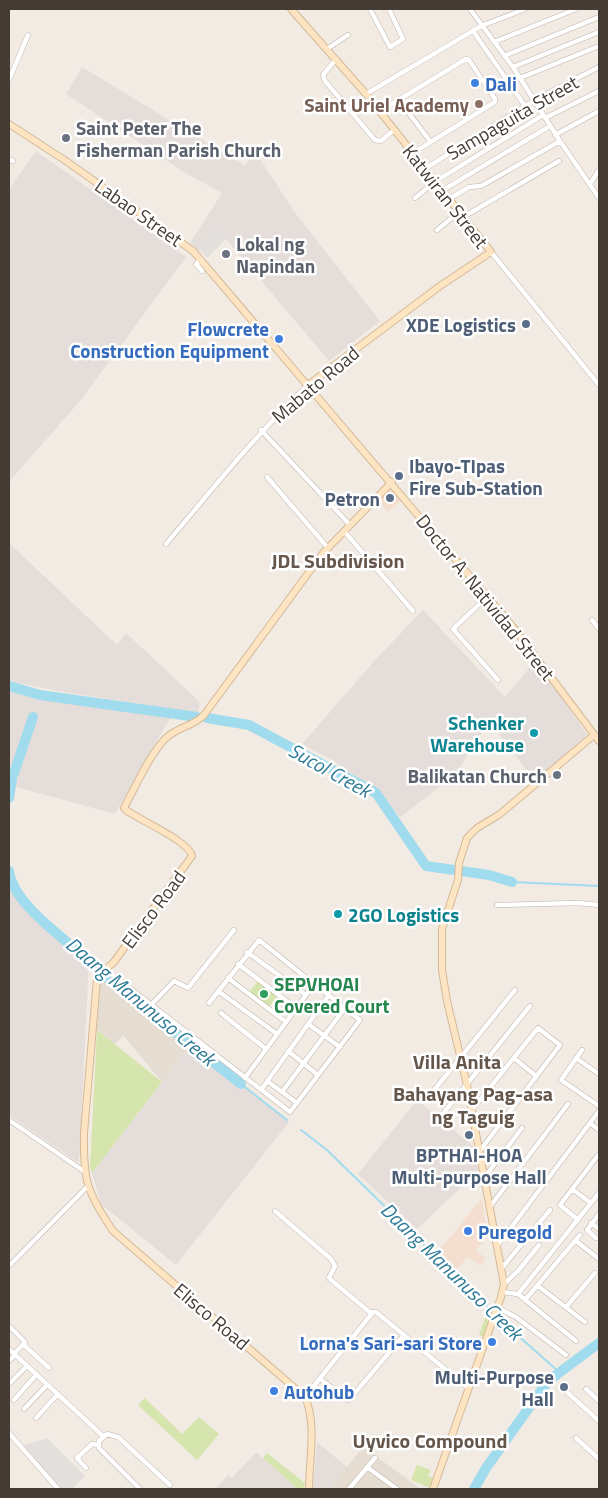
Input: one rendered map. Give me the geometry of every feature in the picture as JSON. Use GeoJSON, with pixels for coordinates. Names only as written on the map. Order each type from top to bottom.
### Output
{"type":"FeatureCollection","features":[{"type":"Feature","properties":{"kind":"main road","name":"Katwiran Street"},"geometry":{"type":"LineString","coordinates":[[291,9],[380,111],[491,252]]}},
{"type":"Feature","properties":{"kind":"main road","name":"Labao Street"},"geometry":{"type":"LineString","coordinates":[[9,124],[59,156],[194,251]]}},
{"type":"Feature","properties":{"kind":"main road","name":"Doctor A. Natividad Street"},"geometry":{"type":"LineString","coordinates":[[194,251],[513,626],[599,741]]}},
{"type":"Feature","properties":{"kind":"main road","name":"Mabato Road"},"geometry":{"type":"LineString","coordinates":[[308,385],[435,290],[491,252]]}},
{"type":"Feature","properties":{"kind":"main road","name":"Elisco Road"},"geometry":{"type":"LineString","coordinates":[[305,1396],[113,1231],[87,1187],[84,1133],[97,979],[119,955],[192,856],[190,851],[175,840],[126,810],[124,808],[127,802],[166,738],[176,730],[194,724],[204,715],[328,548],[392,482]]}},
{"type":"Feature","properties":{"kind":"main road"},"geometry":{"type":"LineString","coordinates":[[433,1489],[503,1292],[504,1284],[467,1085],[447,1001],[441,946],[445,916],[459,876],[459,866],[464,844],[470,835],[500,814],[594,735]]}},
{"type":"Feature","properties":{"kind":"main road"},"geometry":{"type":"LineString","coordinates":[[305,1396],[310,1408],[311,1420],[309,1489]]}},
{"type":"Feature","properties":{"kind":"street"},"geometry":{"type":"LineString","coordinates":[[370,9],[390,47],[403,39],[389,9]]}},
{"type":"Feature","properties":{"kind":"street"},"geometry":{"type":"LineString","coordinates":[[470,9],[513,67],[555,135],[599,196]]}},
{"type":"Feature","properties":{"kind":"street"},"geometry":{"type":"LineString","coordinates":[[366,94],[481,26],[525,9]]}},
{"type":"Feature","properties":{"kind":"street"},"geometry":{"type":"LineString","coordinates":[[494,42],[576,9]]}},
{"type":"Feature","properties":{"kind":"street"},"geometry":{"type":"LineString","coordinates":[[504,56],[599,17]]}},
{"type":"Feature","properties":{"kind":"street"},"geometry":{"type":"LineString","coordinates":[[472,31],[525,106]]}},
{"type":"Feature","properties":{"kind":"street"},"geometry":{"type":"LineString","coordinates":[[513,67],[599,32]]}},
{"type":"Feature","properties":{"kind":"street"},"geometry":{"type":"LineString","coordinates":[[9,80],[28,35]]}},
{"type":"Feature","properties":{"kind":"street"},"geometry":{"type":"LineString","coordinates":[[327,49],[348,35]]}},
{"type":"Feature","properties":{"kind":"street"},"geometry":{"type":"LineString","coordinates":[[520,78],[599,46]]}},
{"type":"Feature","properties":{"kind":"street"},"geometry":{"type":"LineString","coordinates":[[336,59],[323,75],[323,80],[374,140],[381,141],[394,130]]}},
{"type":"Feature","properties":{"kind":"street"},"geometry":{"type":"LineString","coordinates":[[380,111],[467,59],[495,101],[413,152]]}},
{"type":"Feature","properties":{"kind":"street","name":"Sampaguita Street"},"geometry":{"type":"LineString","coordinates":[[426,168],[535,100],[599,67]]}},
{"type":"Feature","properties":{"kind":"street"},"geometry":{"type":"LineString","coordinates":[[415,198],[436,181],[544,117],[599,90]]}},
{"type":"Feature","properties":{"kind":"street"},"geometry":{"type":"LineString","coordinates":[[398,99],[430,141]]}},
{"type":"Feature","properties":{"kind":"street"},"geometry":{"type":"LineString","coordinates":[[555,135],[599,111]]}},
{"type":"Feature","properties":{"kind":"street"},"geometry":{"type":"LineString","coordinates":[[443,190],[550,126]]}},
{"type":"Feature","properties":{"kind":"street"},"geometry":{"type":"LineString","coordinates":[[449,198],[469,187],[481,186],[560,141]]}},
{"type":"Feature","properties":{"kind":"street"},"geometry":{"type":"LineString","coordinates":[[437,230],[559,161]]}},
{"type":"Feature","properties":{"kind":"street"},"geometry":{"type":"LineString","coordinates":[[590,184],[599,170]]}},
{"type":"Feature","properties":{"kind":"street","name":"Katwiran Street"},"geometry":{"type":"LineString","coordinates":[[491,252],[599,385]]}},
{"type":"Feature","properties":{"kind":"street"},"geometry":{"type":"LineString","coordinates":[[201,259],[196,264],[202,271]]}},
{"type":"Feature","properties":{"kind":"street","name":"Mabato Road"},"geometry":{"type":"LineString","coordinates":[[166,544],[261,430],[308,385]]}},
{"type":"Feature","properties":{"kind":"street"},"geometry":{"type":"LineString","coordinates":[[261,430],[350,524]]}},
{"type":"Feature","properties":{"kind":"street"},"geometry":{"type":"LineString","coordinates":[[267,477],[328,548]]}},
{"type":"Feature","properties":{"kind":"street"},"geometry":{"type":"LineString","coordinates":[[344,531],[413,611]]}},
{"type":"Feature","properties":{"kind":"street"},"geometry":{"type":"LineString","coordinates":[[488,596],[453,629],[498,680]]}},
{"type":"Feature","properties":{"kind":"street"},"geometry":{"type":"LineString","coordinates":[[592,620],[599,629]]}},
{"type":"Feature","properties":{"kind":"street"},"geometry":{"type":"LineString","coordinates":[[497,905],[578,903],[599,905]]}},
{"type":"Feature","properties":{"kind":"street"},"geometry":{"type":"LineString","coordinates":[[152,1004],[174,981],[188,988],[234,930]]}},
{"type":"Feature","properties":{"kind":"street"},"geometry":{"type":"LineString","coordinates":[[209,1003],[247,952],[260,940],[314,984],[244,1078]]}},
{"type":"Feature","properties":{"kind":"street"},"geometry":{"type":"LineString","coordinates":[[247,952],[306,995]]}},
{"type":"Feature","properties":{"kind":"street"},"geometry":{"type":"LineString","coordinates":[[238,964],[296,1008]]}},
{"type":"Feature","properties":{"kind":"street"},"geometry":{"type":"LineString","coordinates":[[103,971],[152,1004],[244,1078],[290,1112],[360,1020],[321,989]]}},
{"type":"Feature","properties":{"kind":"street"},"geometry":{"type":"LineString","coordinates":[[228,978],[286,1022]]}},
{"type":"Feature","properties":{"kind":"street"},"geometry":{"type":"LineString","coordinates":[[218,990],[277,1034]]}},
{"type":"Feature","properties":{"kind":"street"},"geometry":{"type":"LineString","coordinates":[[432,1094],[515,990]]}},
{"type":"Feature","properties":{"kind":"street"},"geometry":{"type":"LineString","coordinates":[[261,1090],[329,995]]}},
{"type":"Feature","properties":{"kind":"street"},"geometry":{"type":"LineString","coordinates":[[441,1116],[530,1006]]}},
{"type":"Feature","properties":{"kind":"street"},"geometry":{"type":"LineString","coordinates":[[282,1092],[345,1008]]}},
{"type":"Feature","properties":{"kind":"street"},"geometry":{"type":"LineString","coordinates":[[221,1013],[266,1049]]}},
{"type":"Feature","properties":{"kind":"street"},"geometry":{"type":"LineString","coordinates":[[308,1024],[340,1048]]}},
{"type":"Feature","properties":{"kind":"street"},"geometry":{"type":"LineString","coordinates":[[472,1112],[538,1028],[560,1045],[479,1152]]}},
{"type":"Feature","properties":{"kind":"street"},"geometry":{"type":"LineString","coordinates":[[582,1050],[561,1080],[599,1106]]}},
{"type":"Feature","properties":{"kind":"street"},"geometry":{"type":"LineString","coordinates":[[288,1051],[318,1075]]}},
{"type":"Feature","properties":{"kind":"street"},"geometry":{"type":"LineString","coordinates":[[514,1058],[536,1076]]}},
{"type":"Feature","properties":{"kind":"street"},"geometry":{"type":"LineString","coordinates":[[576,1058],[599,1074]]}},
{"type":"Feature","properties":{"kind":"street"},"geometry":{"type":"LineString","coordinates":[[267,1081],[296,1103]]}},
{"type":"Feature","properties":{"kind":"street"},"geometry":{"type":"LineString","coordinates":[[489,1208],[568,1104]]}},
{"type":"Feature","properties":{"kind":"street"},"geometry":{"type":"LineString","coordinates":[[496,1246],[599,1111]]}},
{"type":"Feature","properties":{"kind":"street"},"geometry":{"type":"LineString","coordinates":[[9,1120],[85,1172]]}},
{"type":"Feature","properties":{"kind":"street"},"geometry":{"type":"LineString","coordinates":[[590,1123],[599,1130]]}},
{"type":"Feature","properties":{"kind":"street"},"geometry":{"type":"LineString","coordinates":[[484,1178],[522,1128]]}},
{"type":"Feature","properties":{"kind":"street"},"geometry":{"type":"LineString","coordinates":[[578,1220],[561,1206],[598,1158]]}},
{"type":"Feature","properties":{"kind":"street"},"geometry":{"type":"LineString","coordinates":[[9,1266],[87,1187]]}},
{"type":"Feature","properties":{"kind":"street"},"geometry":{"type":"LineString","coordinates":[[572,1190],[591,1203]]}},
{"type":"Feature","properties":{"kind":"street"},"geometry":{"type":"LineString","coordinates":[[518,1294],[599,1193]]}},
{"type":"Feature","properties":{"kind":"street"},"geometry":{"type":"LineString","coordinates":[[501,1269],[550,1210]]}},
{"type":"Feature","properties":{"kind":"street"},"geometry":{"type":"LineString","coordinates":[[275,1211],[331,1259],[335,1266],[329,1278],[331,1280],[404,1335],[468,1388]]}},
{"type":"Feature","properties":{"kind":"street"},"geometry":{"type":"LineString","coordinates":[[596,1238],[588,1230],[599,1214]]}},
{"type":"Feature","properties":{"kind":"street"},"geometry":{"type":"LineString","coordinates":[[591,1223],[599,1229]]}},
{"type":"Feature","properties":{"kind":"street"},"geometry":{"type":"LineString","coordinates":[[525,1300],[580,1235]]}},
{"type":"Feature","properties":{"kind":"street"},"geometry":{"type":"LineString","coordinates":[[576,1241],[599,1259]]}},
{"type":"Feature","properties":{"kind":"street"},"geometry":{"type":"LineString","coordinates":[[504,1284],[519,1270],[539,1246]]}},
{"type":"Feature","properties":{"kind":"street"},"geometry":{"type":"LineString","coordinates":[[566,1307],[595,1273]]}},
{"type":"Feature","properties":{"kind":"street"},"geometry":{"type":"LineString","coordinates":[[538,1286],[585,1322]]}},
{"type":"Feature","properties":{"kind":"street"},"geometry":{"type":"LineString","coordinates":[[503,1292],[518,1294],[576,1341]]}},
{"type":"Feature","properties":{"kind":"street"},"geometry":{"type":"LineString","coordinates":[[496,1312],[516,1317],[566,1355]]}},
{"type":"Feature","properties":{"kind":"street"},"geometry":{"type":"LineString","coordinates":[[305,1396],[374,1313]]}},
{"type":"Feature","properties":{"kind":"street"},"geometry":{"type":"LineString","coordinates":[[9,1326],[24,1341],[24,1345],[49,1368]]}},
{"type":"Feature","properties":{"kind":"street"},"geometry":{"type":"LineString","coordinates":[[320,1379],[349,1400],[404,1335]]}},
{"type":"Feature","properties":{"kind":"street"},"geometry":{"type":"LineString","coordinates":[[9,1361],[24,1345]]}},
{"type":"Feature","properties":{"kind":"street"},"geometry":{"type":"LineString","coordinates":[[9,1349],[104,1436]]}},
{"type":"Feature","properties":{"kind":"street"},"geometry":{"type":"LineString","coordinates":[[9,1384],[26,1366]]}},
{"type":"Feature","properties":{"kind":"street"},"geometry":{"type":"LineString","coordinates":[[14,1400],[36,1375]]}},
{"type":"Feature","properties":{"kind":"street"},"geometry":{"type":"LineString","coordinates":[[24,1409],[47,1385]]}},
{"type":"Feature","properties":{"kind":"street"},"geometry":{"type":"LineString","coordinates":[[586,1389],[599,1401]]}},
{"type":"Feature","properties":{"kind":"street"},"geometry":{"type":"LineString","coordinates":[[568,1393],[599,1421]]}},
{"type":"Feature","properties":{"kind":"street"},"geometry":{"type":"LineString","coordinates":[[36,1418],[58,1394]]}},
{"type":"Feature","properties":{"kind":"street"},"geometry":{"type":"LineString","coordinates":[[9,1433],[58,1489]]}},
{"type":"Feature","properties":{"kind":"street"},"geometry":{"type":"LineString","coordinates":[[98,1444],[104,1436],[111,1433],[118,1437],[170,1485]]}},
{"type":"Feature","properties":{"kind":"street"},"geometry":{"type":"LineString","coordinates":[[576,1438],[599,1458]]}},
{"type":"Feature","properties":{"kind":"street"},"geometry":{"type":"LineString","coordinates":[[86,1468],[77,1458],[92,1444],[98,1444]]}},
{"type":"Feature","properties":{"kind":"street"},"geometry":{"type":"LineString","coordinates":[[98,1444],[103,1453],[140,1489]]}},
{"type":"Feature","properties":{"kind":"street"},"geometry":{"type":"LineString","coordinates":[[349,1489],[375,1458]]}},
{"type":"Feature","properties":{"kind":"street"},"geometry":{"type":"LineString","coordinates":[[367,1467],[395,1489]]}},
{"type":"Feature","properties":{"kind":"shaded area"},"geometry":{"type":"Polygon","coordinates":[[[82,67],[245,166],[254,150],[296,214],[380,321],[329,361],[216,227],[199,251],[190,243],[222,193],[184,172],[66,94],[82,67]]]}},
{"type":"Feature","properties":{"kind":"shaded area"},"geometry":{"type":"Polygon","coordinates":[[[36,151],[186,257],[80,401],[9,482],[9,189],[36,151]]]}},
{"type":"Feature","properties":{"kind":"shaded area"},"geometry":{"type":"Polygon","coordinates":[[[217,225],[227,238],[207,258],[200,250],[217,225]]]}},
{"type":"Feature","properties":{"kind":"shaded area"},"geometry":{"type":"Polygon","coordinates":[[[391,489],[401,501],[388,512],[378,501],[391,489]]]}},
{"type":"Feature","properties":{"kind":"shaded area"},"geometry":{"type":"Polygon","coordinates":[[[9,543],[117,645],[126,633],[200,702],[198,713],[58,691],[9,681],[9,543]]]}},
{"type":"Feature","properties":{"kind":"shaded area"},"geometry":{"type":"Polygon","coordinates":[[[423,610],[505,697],[536,660],[587,735],[535,781],[489,721],[455,775],[400,817],[379,793],[331,759],[302,744],[377,658],[423,610]]]}},
{"type":"Feature","properties":{"kind":"shaded area"},"geometry":{"type":"Polygon","coordinates":[[[9,688],[31,695],[171,716],[115,814],[9,785],[9,688]]]}},
{"type":"Feature","properties":{"kind":"shaded area"},"geometry":{"type":"Polygon","coordinates":[[[9,872],[13,889],[31,912],[89,962],[79,1163],[9,1115],[9,872]]]}},
{"type":"Feature","properties":{"kind":"shaded area"},"geometry":{"type":"Polygon","coordinates":[[[107,978],[190,1046],[162,1082],[123,1035],[115,1044],[95,1028],[101,980],[107,978]]]}},
{"type":"Feature","properties":{"kind":"shaded area"},"geometry":{"type":"Polygon","coordinates":[[[190,1046],[289,1122],[176,1265],[101,1204],[92,1173],[190,1046]]]}},
{"type":"Feature","properties":{"kind":"shaded area"},"geometry":{"type":"Polygon","coordinates":[[[417,1100],[474,1147],[480,1180],[472,1177],[417,1229],[358,1174],[417,1100]]]}},
{"type":"Feature","properties":{"kind":"shaded area"},"geometry":{"type":"Polygon","coordinates":[[[482,1198],[488,1237],[476,1250],[485,1258],[481,1266],[468,1257],[456,1270],[438,1252],[482,1198]]]}},
{"type":"Feature","properties":{"kind":"shaded area"},"geometry":{"type":"Polygon","coordinates":[[[47,1438],[85,1476],[72,1489],[61,1489],[23,1446],[47,1438]]]}},
{"type":"Feature","properties":{"kind":"shaded area"},"geometry":{"type":"Polygon","coordinates":[[[317,1442],[347,1467],[329,1489],[313,1489],[317,1442]]]}},
{"type":"Feature","properties":{"kind":"shaded area"},"geometry":{"type":"Polygon","coordinates":[[[363,1447],[421,1489],[329,1489],[363,1447]]]}},
{"type":"Feature","properties":{"kind":"shaded area"},"geometry":{"type":"Polygon","coordinates":[[[256,1452],[298,1489],[215,1489],[228,1475],[232,1478],[256,1452]]]}},
{"type":"Feature","properties":{"kind":"green space","name":"SEPVHOAI Covered Court"},"geometry":{"type":"Polygon","coordinates":[[[258,981],[278,996],[269,1007],[249,992],[258,981]]]}},
{"type":"Feature","properties":{"kind":"green space"},"geometry":{"type":"Polygon","coordinates":[[[97,1030],[162,1082],[92,1173],[90,1167],[97,1030]]]}},
{"type":"Feature","properties":{"kind":"green space"},"geometry":{"type":"Polygon","coordinates":[[[487,1312],[491,1313],[484,1337],[479,1335],[487,1312]]]}},
{"type":"Feature","properties":{"kind":"green space"},"geometry":{"type":"Polygon","coordinates":[[[145,1398],[182,1434],[199,1417],[219,1434],[197,1460],[138,1405],[145,1398]]]}},
{"type":"Feature","properties":{"kind":"green space"},"geometry":{"type":"Polygon","coordinates":[[[267,1453],[305,1483],[304,1489],[298,1489],[263,1458],[267,1453]]]}},
{"type":"Feature","properties":{"kind":"green space"},"geometry":{"type":"Polygon","coordinates":[[[417,1465],[431,1470],[428,1476],[434,1478],[430,1488],[411,1480],[417,1465]]]}},
{"type":"Feature","properties":{"kind":"waterway","name":"Sucol Creek"},"geometry":{"type":"LineString","coordinates":[[9,686],[40,695],[197,717]]}},
{"type":"Feature","properties":{"kind":"waterway","name":"Daang Manunuso Creek"},"geometry":{"type":"LineString","coordinates":[[14,773],[33,717]]}},
{"type":"Feature","properties":{"kind":"waterway","name":"Sucol Creek"},"geometry":{"type":"LineString","coordinates":[[207,718],[249,725],[376,793],[426,866],[489,875],[512,882]]}},
{"type":"Feature","properties":{"kind":"waterway","name":"Daang Manunuso Creek"},"geometry":{"type":"LineString","coordinates":[[9,798],[12,779]]}},
{"type":"Feature","properties":{"kind":"waterway","name":"Daang Manunuso Creek"},"geometry":{"type":"LineString","coordinates":[[9,871],[14,886],[23,900],[50,928],[96,966],[107,978],[241,1084]]}},
{"type":"Feature","properties":{"kind":"waterway","name":"Sucol Creek"},"geometry":{"type":"LineString","coordinates":[[512,882],[599,886]]}},
{"type":"Feature","properties":{"kind":"waterway","name":"Daang Manunuso Creek"},"geometry":{"type":"LineString","coordinates":[[241,1084],[287,1120]]}},
{"type":"Feature","properties":{"kind":"waterway","name":"Daang Manunuso Creek"},"geometry":{"type":"LineString","coordinates":[[301,1130],[327,1150],[493,1312]]}},
{"type":"Feature","properties":{"kind":"waterway","name":"Daang Manunuso Creek"},"geometry":{"type":"LineString","coordinates":[[496,1316],[559,1372]]}},
{"type":"Feature","properties":{"kind":"waterway"},"geometry":{"type":"LineString","coordinates":[[474,1489],[486,1468],[548,1381],[599,1343]]}},
{"type":"Feature","properties":{"kind":"place","name":"Dali"},"geometry":{"type":"Point","coordinates":[475,83]}},
{"type":"Feature","properties":{"kind":"place","name":"Saint Uriel Academy"},"geometry":{"type":"Point","coordinates":[479,104]}},
{"type":"Feature","properties":{"kind":"place","name":"Saint Peter The Fisherman Parish Church"},"geometry":{"type":"Point","coordinates":[66,138]}},
{"type":"Feature","properties":{"kind":"place","name":"Lokal ng Napindan"},"geometry":{"type":"Point","coordinates":[226,254]}},
{"type":"Feature","properties":{"kind":"place","name":"XDE Logistics"},"geometry":{"type":"Point","coordinates":[526,324]}},
{"type":"Feature","properties":{"kind":"place","name":"Flowcrete Construction Equipment"},"geometry":{"type":"Point","coordinates":[279,339]}},
{"type":"Feature","properties":{"kind":"place","name":"Ibayo-TIpas Fire Sub-Station"},"geometry":{"type":"Point","coordinates":[399,476]}},
{"type":"Feature","properties":{"kind":"place","name":"Petron"},"geometry":{"type":"Point","coordinates":[390,498]}},
{"type":"Feature","properties":{"kind":"place","name":"Schenker Warehouse"},"geometry":{"type":"Point","coordinates":[534,733]}},
{"type":"Feature","properties":{"kind":"place","name":"Balikatan Church"},"geometry":{"type":"Point","coordinates":[557,775]}},
{"type":"Feature","properties":{"kind":"place","name":"2GO Logistics"},"geometry":{"type":"Point","coordinates":[338,914]}},
{"type":"Feature","properties":{"kind":"place","name":"SEPVHOAI Covered Court"},"geometry":{"type":"Point","coordinates":[264,994]}},
{"type":"Feature","properties":{"kind":"place","name":"BPTHAI-HOA Multi-purpose Hall"},"geometry":{"type":"Point","coordinates":[469,1135]}},
{"type":"Feature","properties":{"kind":"place","name":"Puregold"},"geometry":{"type":"Point","coordinates":[468,1231]}},
{"type":"Feature","properties":{"kind":"place","name":"Lorna's Sari-sari Store"},"geometry":{"type":"Point","coordinates":[492,1342]}},
{"type":"Feature","properties":{"kind":"place","name":"Multi-Purpose Hall"},"geometry":{"type":"Point","coordinates":[564,1387]}},
{"type":"Feature","properties":{"kind":"place","name":"Autohub"},"geometry":{"type":"Point","coordinates":[274,1391]}},
{"type":"Feature","properties":{"kind":"district","name":"JDL Subdivision"},"geometry":{"type":"Point","coordinates":[338,560]}},
{"type":"Feature","properties":{"kind":"district","name":"Villa Anita"},"geometry":{"type":"Point","coordinates":[457,1061]}},
{"type":"Feature","properties":{"kind":"district","name":"Bahayang Pag-asa ng Taguig"},"geometry":{"type":"Point","coordinates":[473,1104]}},
{"type":"Feature","properties":{"kind":"district","name":"Uyvico Compound"},"geometry":{"type":"Point","coordinates":[430,1440]}}]}
